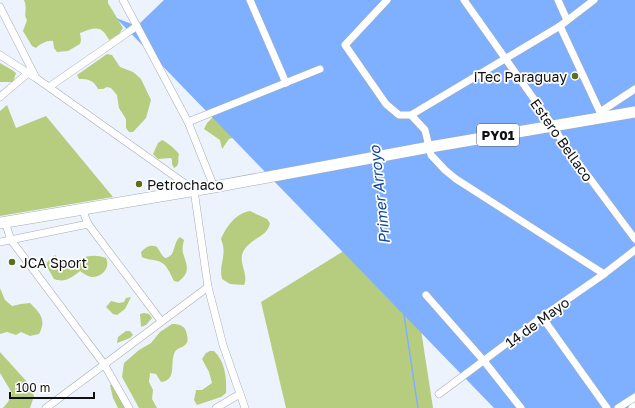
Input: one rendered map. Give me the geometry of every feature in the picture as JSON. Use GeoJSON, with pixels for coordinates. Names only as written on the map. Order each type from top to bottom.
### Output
{"type":"FeatureCollection","features":[{"type":"Feature","properties":{"kind":"highway","name":"PY01"},"geometry":{"type":"LineString","coordinates":[[3,223],[553,126],[600,115],[635,112]]}},
{"type":"Feature","properties":{"kind":"street"},"geometry":{"type":"LineString","coordinates":[[123,0],[188,122],[214,187]]}},
{"type":"Feature","properties":{"kind":"street"},"geometry":{"type":"LineString","coordinates":[[250,0],[286,83]]}},
{"type":"Feature","properties":{"kind":"street"},"geometry":{"type":"LineString","coordinates":[[387,0],[345,45],[386,104],[399,115],[411,115],[560,26],[594,0]]}},
{"type":"Feature","properties":{"kind":"street","name":"Estero Bellaco"},"geometry":{"type":"LineString","coordinates":[[464,0],[553,126],[562,142],[635,239]]}},
{"type":"Feature","properties":{"kind":"street"},"geometry":{"type":"LineString","coordinates":[[558,0],[567,20]]}},
{"type":"Feature","properties":{"kind":"street"},"geometry":{"type":"LineString","coordinates":[[0,7],[36,78]]}},
{"type":"Feature","properties":{"kind":"street"},"geometry":{"type":"LineString","coordinates":[[49,88],[137,26]]}},
{"type":"Feature","properties":{"kind":"street"},"geometry":{"type":"LineString","coordinates":[[560,26],[600,115],[635,89]]}},
{"type":"Feature","properties":{"kind":"street"},"geometry":{"type":"LineString","coordinates":[[0,55],[36,78],[194,190],[208,287],[222,346],[245,408]]}},
{"type":"Feature","properties":{"kind":"street"},"geometry":{"type":"LineString","coordinates":[[188,122],[320,69]]}},
{"type":"Feature","properties":{"kind":"street"},"geometry":{"type":"LineString","coordinates":[[0,97],[28,73]]}},
{"type":"Feature","properties":{"kind":"street"},"geometry":{"type":"LineString","coordinates":[[411,115],[425,130],[431,155],[445,170],[463,184],[604,274]]}},
{"type":"Feature","properties":{"kind":"street"},"geometry":{"type":"LineString","coordinates":[[82,209],[88,224],[160,321]]}},
{"type":"Feature","properties":{"kind":"street"},"geometry":{"type":"LineString","coordinates":[[3,223],[11,240],[104,364],[129,408]]}},
{"type":"Feature","properties":{"kind":"street"},"geometry":{"type":"LineString","coordinates":[[0,242],[88,224]]}},
{"type":"Feature","properties":{"kind":"street","name":"14 de Mayo"},"geometry":{"type":"LineString","coordinates":[[439,394],[635,250]]}},
{"type":"Feature","properties":{"kind":"street"},"geometry":{"type":"LineString","coordinates":[[46,408],[160,321],[208,287]]}},
{"type":"Feature","properties":{"kind":"street"},"geometry":{"type":"LineString","coordinates":[[426,295],[484,361],[521,408]]}},
{"type":"Feature","properties":{"kind":"street"},"geometry":{"type":"LineString","coordinates":[[542,318],[608,408]]}},
{"type":"Feature","properties":{"kind":"street"},"geometry":{"type":"LineString","coordinates":[[216,408],[240,394]]}},
{"type":"Feature","properties":{"kind":"street"},"geometry":{"type":"LineString","coordinates":[[618,408],[635,397]]}},
{"type":"Feature","properties":{"kind":"green space"},"geometry":{"type":"Polygon","coordinates":[[[24,0],[108,0],[108,3],[123,28],[119,34],[109,40],[100,29],[93,29],[80,33],[80,44],[68,51],[57,52],[54,48],[53,41],[44,43],[36,48],[32,46],[23,31],[27,20],[25,16],[26,6],[24,0]]]}},
{"type":"Feature","properties":{"kind":"green space"},"geometry":{"type":"Polygon","coordinates":[[[107,54],[112,55],[120,67],[133,72],[141,79],[151,100],[146,118],[133,132],[129,132],[126,128],[126,119],[119,108],[117,95],[111,88],[107,87],[98,89],[93,82],[79,79],[77,75],[107,54]]]}},
{"type":"Feature","properties":{"kind":"green space"},"geometry":{"type":"Polygon","coordinates":[[[0,63],[16,73],[13,82],[0,82],[0,63]]]}},
{"type":"Feature","properties":{"kind":"green space"},"geometry":{"type":"Polygon","coordinates":[[[7,105],[16,128],[46,116],[113,197],[0,216],[0,111],[7,105]]]}},
{"type":"Feature","properties":{"kind":"green space"},"geometry":{"type":"Polygon","coordinates":[[[215,115],[238,136],[229,139],[222,149],[220,140],[204,129],[207,123],[215,115]]]}},
{"type":"Feature","properties":{"kind":"green space"},"geometry":{"type":"Polygon","coordinates":[[[162,140],[179,154],[178,164],[174,168],[172,159],[158,159],[153,154],[158,143],[162,140]]]}},
{"type":"Feature","properties":{"kind":"green space"},"geometry":{"type":"Polygon","coordinates":[[[250,211],[267,219],[270,223],[269,228],[246,247],[243,252],[242,260],[245,277],[244,285],[230,284],[222,279],[221,274],[224,250],[221,239],[232,221],[245,212],[250,211]]]}},
{"type":"Feature","properties":{"kind":"green space"},"geometry":{"type":"Polygon","coordinates":[[[381,228],[419,317],[433,408],[286,408],[261,302],[381,228]]]}},
{"type":"Feature","properties":{"kind":"green space"},"geometry":{"type":"Polygon","coordinates":[[[180,237],[184,240],[183,251],[187,269],[185,275],[178,282],[174,281],[164,264],[142,257],[141,252],[148,246],[155,246],[165,258],[169,257],[180,237]]]}},
{"type":"Feature","properties":{"kind":"green space"},"geometry":{"type":"Polygon","coordinates":[[[55,255],[62,262],[66,263],[90,256],[100,256],[106,258],[107,265],[104,272],[95,277],[91,277],[80,271],[68,279],[58,280],[54,279],[46,265],[55,255]]]}},
{"type":"Feature","properties":{"kind":"green space"},"geometry":{"type":"Polygon","coordinates":[[[0,288],[5,300],[12,306],[30,303],[37,310],[42,321],[39,334],[30,336],[21,332],[16,335],[7,332],[0,334],[0,288]]]}},
{"type":"Feature","properties":{"kind":"green space"},"geometry":{"type":"Polygon","coordinates":[[[131,297],[125,309],[117,315],[113,314],[106,307],[111,301],[119,303],[124,302],[126,298],[131,297]]]}},
{"type":"Feature","properties":{"kind":"green space"},"geometry":{"type":"Polygon","coordinates":[[[140,314],[149,314],[152,318],[146,325],[141,327],[140,314]]]}},
{"type":"Feature","properties":{"kind":"green space"},"geometry":{"type":"Polygon","coordinates":[[[172,324],[178,324],[185,329],[188,339],[187,342],[175,352],[171,375],[166,381],[161,382],[156,374],[150,373],[149,382],[153,390],[152,399],[157,408],[139,408],[122,377],[124,363],[139,350],[151,343],[160,332],[172,324]]]}},
{"type":"Feature","properties":{"kind":"green space"},"geometry":{"type":"Polygon","coordinates":[[[126,331],[130,331],[133,335],[130,338],[117,343],[118,337],[126,331]]]}},
{"type":"Feature","properties":{"kind":"green space"},"geometry":{"type":"Polygon","coordinates":[[[214,351],[218,355],[223,365],[226,376],[226,393],[221,397],[197,405],[194,400],[196,390],[202,390],[212,383],[209,372],[202,359],[206,353],[214,351]]]}},
{"type":"Feature","properties":{"kind":"green space"},"geometry":{"type":"Polygon","coordinates":[[[0,352],[28,383],[34,396],[30,408],[3,408],[8,402],[12,393],[0,373],[0,352]]]}},
{"type":"Feature","properties":{"kind":"green space"},"geometry":{"type":"Polygon","coordinates":[[[115,384],[130,408],[118,408],[113,398],[110,385],[115,384]]]}},
{"type":"Feature","properties":{"kind":"water"},"geometry":{"type":"Polygon","coordinates":[[[164,0],[635,0],[635,408],[494,408],[116,18],[137,26],[164,0]]]}},
{"type":"Feature","properties":{"kind":"waterway","name":"Primer Arroyo"},"geometry":{"type":"LineString","coordinates":[[404,315],[418,408]]}},
{"type":"Feature","properties":{"kind":"place","name":"iTec Paraguay"},"geometry":{"type":"Point","coordinates":[575,76]}},
{"type":"Feature","properties":{"kind":"place","name":"Petrochaco"},"geometry":{"type":"Point","coordinates":[139,184]}},
{"type":"Feature","properties":{"kind":"place","name":"JCA Sport"},"geometry":{"type":"Point","coordinates":[12,262]}}]}
